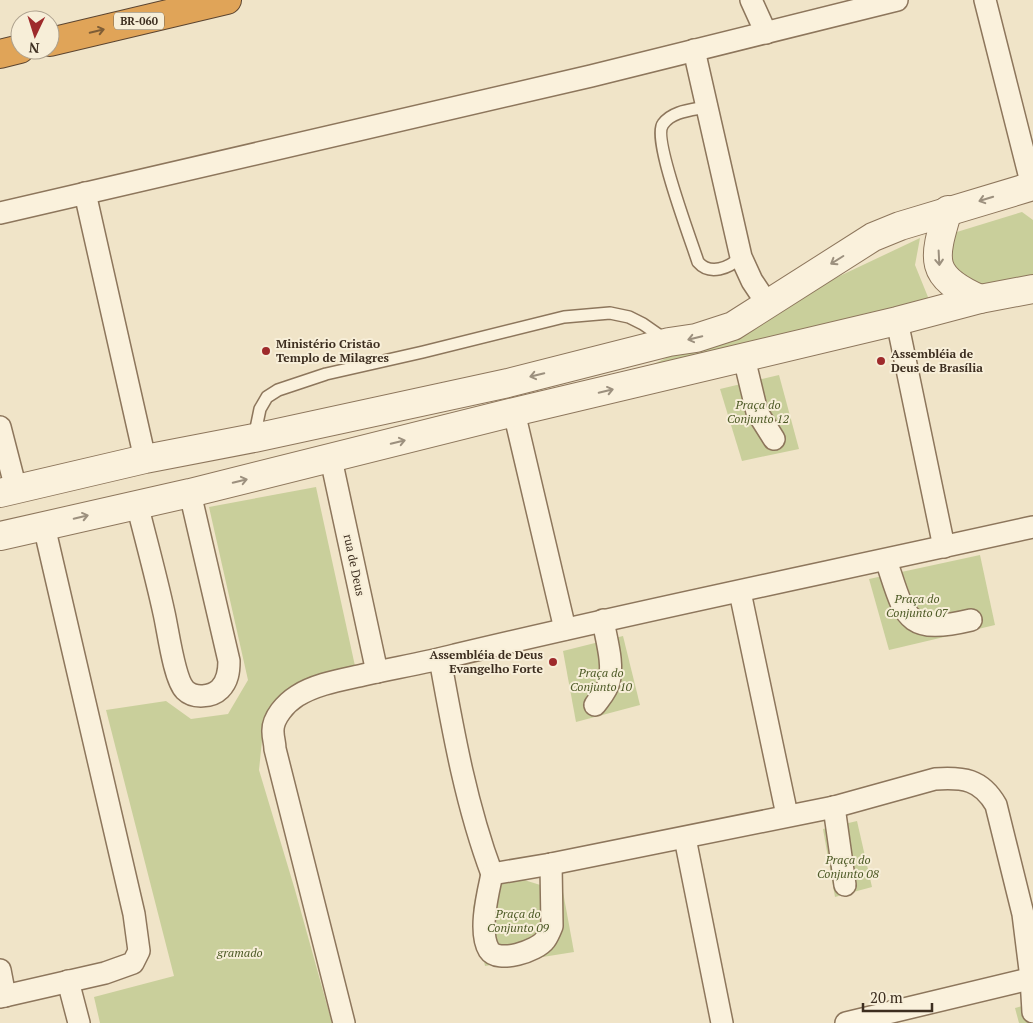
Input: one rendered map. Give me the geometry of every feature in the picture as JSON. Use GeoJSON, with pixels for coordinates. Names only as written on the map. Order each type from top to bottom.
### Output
{"type":"FeatureCollection","features":[{"type":"Feature","properties":{"kind":"highway","name":"BR-060"},"geometry":{"type":"LineString","coordinates":[[60,40],[227,0]]}},
{"type":"Feature","properties":{"kind":"street"},"geometry":{"type":"LineString","coordinates":[[751,0],[766,32]]}},
{"type":"Feature","properties":{"kind":"street"},"geometry":{"type":"LineString","coordinates":[[0,214],[591,76],[897,0]]}},
{"type":"Feature","properties":{"kind":"street"},"geometry":{"type":"LineString","coordinates":[[0,427],[8,491],[145,459],[254,438],[508,383],[669,342],[696,338],[733,326],[874,237],[948,210],[1033,186],[985,0]]}},
{"type":"Feature","properties":{"kind":"street"},"geometry":{"type":"LineString","coordinates":[[694,50],[741,257],[752,281],[768,304]]}},
{"type":"Feature","properties":{"kind":"street"},"geometry":{"type":"LineString","coordinates":[[85,193],[145,459]]}},
{"type":"Feature","properties":{"kind":"street"},"geometry":{"type":"LineString","coordinates":[[948,210],[938,252],[939,267],[950,284],[980,299]]}},
{"type":"Feature","properties":{"kind":"street"},"geometry":{"type":"LineString","coordinates":[[0,536],[190,493],[514,412],[897,321],[980,299],[1033,289]]}},
{"type":"Feature","properties":{"kind":"street"},"geometry":{"type":"LineString","coordinates":[[897,321],[944,547]]}},
{"type":"Feature","properties":{"kind":"street"},"geometry":{"type":"LineString","coordinates":[[744,358],[757,412],[774,439]]}},
{"type":"Feature","properties":{"kind":"street"},"geometry":{"type":"LineString","coordinates":[[514,412],[565,629]]}},
{"type":"Feature","properties":{"kind":"street","name":"rua de Deus"},"geometry":{"type":"LineString","coordinates":[[331,458],[377,672]]}},
{"type":"Feature","properties":{"kind":"street"},"geometry":{"type":"LineString","coordinates":[[137,504],[164,613],[177,676],[184,689],[190,694],[206,696],[216,693],[227,680],[229,661],[190,493]]}},
{"type":"Feature","properties":{"kind":"street"},"geometry":{"type":"LineString","coordinates":[[0,970],[3,997],[105,973],[132,963],[139,951],[134,914],[44,526]]}},
{"type":"Feature","properties":{"kind":"street"},"geometry":{"type":"LineString","coordinates":[[344,1023],[273,731],[274,722],[289,702],[323,685],[377,672],[603,620],[740,592],[1033,527]]}},
{"type":"Feature","properties":{"kind":"street"},"geometry":{"type":"LineString","coordinates":[[886,560],[898,597],[908,617],[916,622],[947,626],[971,620]]}},
{"type":"Feature","properties":{"kind":"street"},"geometry":{"type":"LineString","coordinates":[[740,592],[787,816]]}},
{"type":"Feature","properties":{"kind":"street"},"geometry":{"type":"LineString","coordinates":[[594,705],[605,692],[609,683],[610,672],[603,620]]}},
{"type":"Feature","properties":{"kind":"street"},"geometry":{"type":"LineString","coordinates":[[440,659],[457,751],[480,843],[492,874],[484,911],[486,940],[490,951],[494,954],[512,955],[536,948],[549,934],[552,926],[551,864]]}},
{"type":"Feature","properties":{"kind":"street"},"geometry":{"type":"LineString","coordinates":[[492,874],[685,838],[834,807],[935,779],[965,780],[978,785],[988,792],[996,805],[1023,914],[1032,978],[1033,1012]]}},
{"type":"Feature","properties":{"kind":"street"},"geometry":{"type":"LineString","coordinates":[[834,807],[845,885]]}},
{"type":"Feature","properties":{"kind":"street"},"geometry":{"type":"LineString","coordinates":[[685,838],[722,1023]]}},
{"type":"Feature","properties":{"kind":"street"},"geometry":{"type":"LineString","coordinates":[[846,1023],[1032,978]]}},
{"type":"Feature","properties":{"kind":"street"},"geometry":{"type":"LineString","coordinates":[[68,981],[79,1023]]}},
{"type":"Feature","properties":{"kind":"lane"},"geometry":{"type":"LineString","coordinates":[[706,107],[678,113],[663,124],[660,130],[664,154],[698,262],[702,267],[714,270],[727,267],[741,257]]}},
{"type":"Feature","properties":{"kind":"lane"},"geometry":{"type":"LineString","coordinates":[[254,438],[260,409],[267,397],[278,390],[326,374],[564,317],[610,313],[629,317],[669,342]]}},
{"type":"Feature","properties":{"kind":"green space"},"geometry":{"type":"Polygon","coordinates":[[[1022,212],[1033,220],[1033,276],[1017,285],[973,290],[951,273],[947,235],[1022,212]]]}},
{"type":"Feature","properties":{"kind":"green space"},"geometry":{"type":"Polygon","coordinates":[[[920,238],[915,265],[930,302],[624,378],[920,238]]]}},
{"type":"Feature","properties":{"kind":"green space","name":"Praça do Conjunto 12"},"geometry":{"type":"Polygon","coordinates":[[[779,375],[799,449],[742,461],[720,389],[779,375]]]}},
{"type":"Feature","properties":{"kind":"green space","name":"gramado"},"geometry":{"type":"Polygon","coordinates":[[[316,487],[355,666],[263,731],[259,770],[332,1023],[100,1023],[94,997],[174,976],[106,710],[166,701],[191,719],[228,714],[248,680],[209,507],[316,487]]]}},
{"type":"Feature","properties":{"kind":"green space","name":"Praça do Conjunto 07"},"geometry":{"type":"Polygon","coordinates":[[[980,555],[995,625],[889,650],[869,579],[980,555]]]}},
{"type":"Feature","properties":{"kind":"green space","name":"Praça do Conjunto 10"},"geometry":{"type":"Polygon","coordinates":[[[623,636],[640,705],[576,722],[563,651],[623,636]]]}},
{"type":"Feature","properties":{"kind":"green space","name":"Praça do Conjunto 08"},"geometry":{"type":"Polygon","coordinates":[[[857,821],[872,887],[835,897],[823,829],[857,821]]]}},
{"type":"Feature","properties":{"kind":"green space","name":"Praça do Conjunto 09"},"geometry":{"type":"Polygon","coordinates":[[[482,867],[563,892],[574,952],[485,966],[473,908],[482,867]]]}},
{"type":"Feature","properties":{"kind":"green space"},"geometry":{"type":"Polygon","coordinates":[[[1033,1003],[1033,1023],[1019,1023],[1015,1008],[1033,1003]]]}},
{"type":"Feature","properties":{"kind":"place","name":"Ministério Cristão Templo de Milagres"},"geometry":{"type":"Point","coordinates":[266,351]}},
{"type":"Feature","properties":{"kind":"place","name":"Assembléia de Deus de Brasília"},"geometry":{"type":"Point","coordinates":[881,361]}},
{"type":"Feature","properties":{"kind":"place","name":"Assembléia de Deus Evangelho Forte"},"geometry":{"type":"Point","coordinates":[553,662]}}]}
